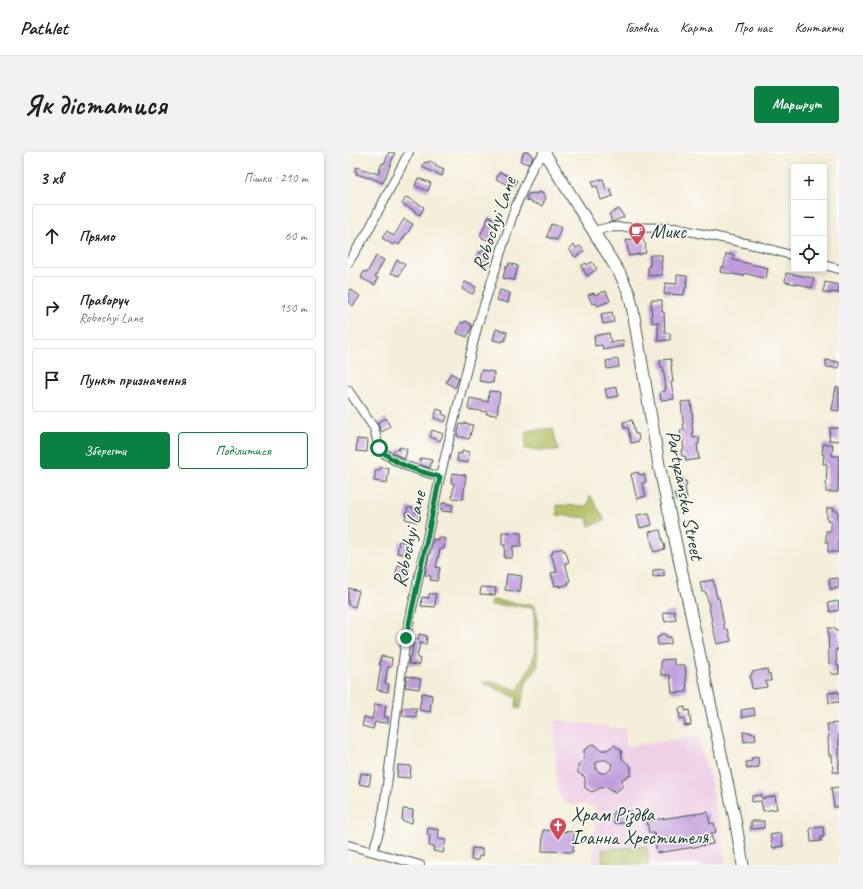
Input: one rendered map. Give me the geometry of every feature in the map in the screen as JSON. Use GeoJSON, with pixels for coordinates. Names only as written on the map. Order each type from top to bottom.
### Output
{"type":"FeatureCollection","features":[{"type":"Feature","properties":{"kind":"main road","name":"Partyzanska Street"},"geometry":{"type":"LineString","coordinates":[[544,153],[620,274],[629,293],[659,465],[735,819],[743,865]]}},
{"type":"Feature","properties":{"kind":"street"},"geometry":{"type":"LineString","coordinates":[[348,263],[367,233],[409,152]]}},
{"type":"Feature","properties":{"kind":"street","name":"Robochyi Lane"},"geometry":{"type":"LineString","coordinates":[[372,851],[380,829],[384,808],[406,638],[440,477],[478,324],[515,208],[534,164],[544,153]]}},
{"type":"Feature","properties":{"kind":"street"},"geometry":{"type":"LineString","coordinates":[[593,231],[610,227],[675,228],[760,246],[791,255]]}},
{"type":"Feature","properties":{"kind":"street"},"geometry":{"type":"LineString","coordinates":[[827,266],[839,269]]}},
{"type":"Feature","properties":{"kind":"street"},"geometry":{"type":"LineString","coordinates":[[348,390],[374,428],[379,448],[385,454],[406,466],[440,477]]}},
{"type":"Feature","properties":{"kind":"street"},"geometry":{"type":"LineString","coordinates":[[348,845],[420,865]]}},
{"type":"Feature","properties":{"kind":"shaded area"},"geometry":{"type":"Polygon","coordinates":[[[555,720],[625,729],[626,747],[699,736],[703,758],[710,777],[726,865],[593,865],[596,808],[582,804],[570,805],[563,801],[557,790],[555,720]]]}},
{"type":"Feature","properties":{"kind":"green space"},"geometry":{"type":"Polygon","coordinates":[[[553,428],[558,451],[525,449],[526,431],[553,428]]]}},
{"type":"Feature","properties":{"kind":"green space"},"geometry":{"type":"Polygon","coordinates":[[[590,495],[605,520],[589,526],[587,518],[557,515],[557,505],[588,506],[590,495]]]}},
{"type":"Feature","properties":{"kind":"green space"},"geometry":{"type":"Polygon","coordinates":[[[491,600],[533,605],[537,613],[538,666],[526,683],[520,709],[516,708],[517,698],[482,683],[489,681],[518,690],[532,663],[535,652],[534,608],[490,605],[491,600]]]}},
{"type":"Feature","properties":{"kind":"green space"},"geometry":{"type":"Polygon","coordinates":[[[647,846],[649,865],[603,865],[602,850],[647,846]]]}},
{"type":"Feature","properties":{"kind":"building"},"geometry":{"type":"Polygon","coordinates":[[[389,152],[395,153],[383,183],[369,177],[356,174],[356,167],[378,174],[382,163],[384,164],[389,152]]]}},
{"type":"Feature","properties":{"kind":"building"},"geometry":{"type":"Polygon","coordinates":[[[524,152],[529,152],[533,157],[528,164],[520,161],[524,152]]]}},
{"type":"Feature","properties":{"kind":"building"},"geometry":{"type":"Polygon","coordinates":[[[429,161],[436,164],[435,166],[444,170],[442,176],[422,167],[425,162],[428,163],[429,161]]]}},
{"type":"Feature","properties":{"kind":"building"},"geometry":{"type":"Polygon","coordinates":[[[500,172],[517,180],[514,188],[496,179],[500,172]]]}},
{"type":"Feature","properties":{"kind":"building"},"geometry":{"type":"Polygon","coordinates":[[[418,178],[431,183],[428,191],[415,186],[418,178]]]}},
{"type":"Feature","properties":{"kind":"building"},"geometry":{"type":"Polygon","coordinates":[[[603,179],[606,190],[610,189],[613,196],[601,200],[597,186],[593,187],[592,181],[603,179]]]}},
{"type":"Feature","properties":{"kind":"building"},"geometry":{"type":"Polygon","coordinates":[[[538,192],[544,194],[546,197],[542,206],[526,200],[529,193],[537,194],[538,192]]]}},
{"type":"Feature","properties":{"kind":"building"},"geometry":{"type":"Polygon","coordinates":[[[406,197],[424,207],[420,215],[402,204],[406,197]]]}},
{"type":"Feature","properties":{"kind":"building"},"geometry":{"type":"Polygon","coordinates":[[[619,209],[624,217],[612,222],[609,214],[619,209]]]}},
{"type":"Feature","properties":{"kind":"building"},"geometry":{"type":"Polygon","coordinates":[[[489,216],[496,220],[492,232],[496,233],[494,242],[480,236],[489,216]]]}},
{"type":"Feature","properties":{"kind":"building"},"geometry":{"type":"Polygon","coordinates":[[[404,219],[413,224],[399,245],[395,242],[393,245],[382,238],[387,231],[394,236],[404,219]]]}},
{"type":"Feature","properties":{"kind":"building"},"geometry":{"type":"Polygon","coordinates":[[[551,224],[561,227],[557,240],[547,237],[551,224]]]}},
{"type":"Feature","properties":{"kind":"building","name":"Микс"},"geometry":{"type":"Polygon","coordinates":[[[643,237],[643,241],[646,245],[646,253],[629,256],[626,240],[643,237]]]}},
{"type":"Feature","properties":{"kind":"building"},"geometry":{"type":"Polygon","coordinates":[[[574,245],[576,248],[580,246],[584,251],[575,257],[569,249],[574,245]]]}},
{"type":"Feature","properties":{"kind":"building"},"geometry":{"type":"Polygon","coordinates":[[[483,250],[488,252],[487,256],[490,257],[487,265],[475,260],[478,252],[481,253],[483,250]]]}},
{"type":"Feature","properties":{"kind":"building"},"geometry":{"type":"Polygon","coordinates":[[[726,254],[734,255],[733,260],[768,268],[766,279],[744,273],[744,276],[720,272],[721,267],[724,267],[726,254]]]}},
{"type":"Feature","properties":{"kind":"building"},"geometry":{"type":"Polygon","coordinates":[[[650,255],[662,255],[662,275],[648,276],[650,255]]]}},
{"type":"Feature","properties":{"kind":"building"},"geometry":{"type":"Polygon","coordinates":[[[376,256],[384,260],[375,277],[378,278],[375,285],[361,278],[364,271],[367,273],[376,256]]]}},
{"type":"Feature","properties":{"kind":"building"},"geometry":{"type":"Polygon","coordinates":[[[397,260],[405,264],[399,276],[391,273],[397,260]]]}},
{"type":"Feature","properties":{"kind":"building"},"geometry":{"type":"Polygon","coordinates":[[[592,262],[597,269],[587,276],[581,266],[592,262]]]}},
{"type":"Feature","properties":{"kind":"building"},"geometry":{"type":"Polygon","coordinates":[[[509,263],[518,266],[514,280],[503,278],[506,266],[508,267],[509,263]]]}},
{"type":"Feature","properties":{"kind":"building"},"geometry":{"type":"Polygon","coordinates":[[[786,273],[814,278],[812,288],[785,282],[786,273]]]}},
{"type":"Feature","properties":{"kind":"building"},"geometry":{"type":"Polygon","coordinates":[[[677,275],[687,276],[684,295],[664,294],[665,283],[677,284],[677,275]]]}},
{"type":"Feature","properties":{"kind":"building"},"geometry":{"type":"Polygon","coordinates":[[[465,282],[476,287],[473,294],[462,289],[465,282]]]}},
{"type":"Feature","properties":{"kind":"building"},"geometry":{"type":"Polygon","coordinates":[[[825,282],[839,285],[839,293],[830,292],[830,294],[823,292],[825,282]]]}},
{"type":"Feature","properties":{"kind":"building"},"geometry":{"type":"Polygon","coordinates":[[[350,289],[360,296],[353,306],[348,302],[348,292],[350,289]]]}},
{"type":"Feature","properties":{"kind":"building"},"geometry":{"type":"Polygon","coordinates":[[[500,290],[510,293],[508,303],[497,300],[500,290]]]}},
{"type":"Feature","properties":{"kind":"building"},"geometry":{"type":"Polygon","coordinates":[[[606,291],[610,301],[597,306],[596,303],[592,304],[588,295],[594,293],[595,295],[606,291]]]}},
{"type":"Feature","properties":{"kind":"building"},"geometry":{"type":"Polygon","coordinates":[[[651,300],[662,300],[665,333],[670,333],[670,340],[658,341],[658,322],[652,323],[651,300]]]}},
{"type":"Feature","properties":{"kind":"building"},"geometry":{"type":"Polygon","coordinates":[[[612,312],[614,322],[603,324],[601,314],[612,312]]]}},
{"type":"Feature","properties":{"kind":"building"},"geometry":{"type":"Polygon","coordinates":[[[465,321],[472,326],[467,337],[457,333],[461,322],[464,323],[465,321]]]}},
{"type":"Feature","properties":{"kind":"building"},"geometry":{"type":"Polygon","coordinates":[[[496,329],[507,332],[505,341],[503,340],[502,342],[493,340],[496,329]]]}},
{"type":"Feature","properties":{"kind":"building"},"geometry":{"type":"Polygon","coordinates":[[[609,333],[611,343],[623,340],[624,346],[603,350],[602,345],[595,346],[594,336],[609,333]]]}},
{"type":"Feature","properties":{"kind":"building"},"geometry":{"type":"Polygon","coordinates":[[[618,359],[619,367],[607,369],[606,361],[618,359]]]}},
{"type":"Feature","properties":{"kind":"building"},"geometry":{"type":"Polygon","coordinates":[[[671,359],[673,382],[671,382],[674,399],[661,400],[660,392],[665,391],[666,389],[663,367],[661,367],[660,360],[671,359]]]}},
{"type":"Feature","properties":{"kind":"building"},"geometry":{"type":"Polygon","coordinates":[[[826,360],[839,362],[839,368],[826,367],[826,360]]]}},
{"type":"Feature","properties":{"kind":"building"},"geometry":{"type":"Polygon","coordinates":[[[481,370],[494,372],[493,383],[479,381],[481,370]]]}},
{"type":"Feature","properties":{"kind":"building"},"geometry":{"type":"Polygon","coordinates":[[[451,373],[459,378],[455,388],[446,382],[451,373]]]}},
{"type":"Feature","properties":{"kind":"building"},"geometry":{"type":"Polygon","coordinates":[[[617,387],[618,396],[607,398],[605,389],[617,387]]]}},
{"type":"Feature","properties":{"kind":"building"},"geometry":{"type":"Polygon","coordinates":[[[836,387],[839,387],[839,411],[832,410],[836,387]]]}},
{"type":"Feature","properties":{"kind":"building"},"geometry":{"type":"Polygon","coordinates":[[[489,391],[500,392],[497,415],[486,414],[487,412],[468,409],[470,398],[488,402],[489,391]]]}},
{"type":"Feature","properties":{"kind":"building"},"geometry":{"type":"Polygon","coordinates":[[[691,401],[693,438],[699,437],[699,444],[697,444],[699,459],[686,461],[685,456],[682,456],[681,450],[684,449],[680,430],[684,430],[681,402],[691,401]]]}},
{"type":"Feature","properties":{"kind":"building"},"geometry":{"type":"Polygon","coordinates":[[[437,409],[443,411],[442,414],[447,416],[445,422],[434,418],[437,409]]]}},
{"type":"Feature","properties":{"kind":"building"},"geometry":{"type":"Polygon","coordinates":[[[386,418],[390,427],[382,432],[377,423],[386,418]]]}},
{"type":"Feature","properties":{"kind":"building"},"geometry":{"type":"Polygon","coordinates":[[[632,420],[635,434],[638,434],[639,441],[631,443],[628,428],[624,428],[623,422],[632,420]]]}},
{"type":"Feature","properties":{"kind":"building"},"geometry":{"type":"Polygon","coordinates":[[[464,423],[473,425],[469,439],[457,436],[460,424],[463,425],[464,423]]]}},
{"type":"Feature","properties":{"kind":"building"},"geometry":{"type":"Polygon","coordinates":[[[830,428],[839,428],[839,441],[829,440],[830,428]]]}},
{"type":"Feature","properties":{"kind":"building"},"geometry":{"type":"Polygon","coordinates":[[[432,430],[443,434],[440,441],[430,437],[432,430]]]}},
{"type":"Feature","properties":{"kind":"building"},"geometry":{"type":"Polygon","coordinates":[[[357,439],[368,440],[367,452],[356,451],[357,439]]]}},
{"type":"Feature","properties":{"kind":"building"},"geometry":{"type":"Polygon","coordinates":[[[823,444],[833,444],[832,456],[839,456],[838,492],[826,492],[827,464],[823,464],[823,444]]]}},
{"type":"Feature","properties":{"kind":"building"},"geometry":{"type":"Polygon","coordinates":[[[399,447],[407,449],[405,459],[393,453],[395,449],[399,450],[399,447]]]}},
{"type":"Feature","properties":{"kind":"building"},"geometry":{"type":"Polygon","coordinates":[[[462,451],[469,452],[468,463],[457,461],[458,453],[462,454],[462,451]]]}},
{"type":"Feature","properties":{"kind":"building"},"geometry":{"type":"Polygon","coordinates":[[[421,458],[432,460],[430,468],[419,464],[421,458]]]}},
{"type":"Feature","properties":{"kind":"building"},"geometry":{"type":"Polygon","coordinates":[[[381,467],[389,468],[387,483],[374,481],[376,470],[380,470],[381,467]]]}},
{"type":"Feature","properties":{"kind":"building"},"geometry":{"type":"Polygon","coordinates":[[[638,472],[639,475],[644,474],[646,482],[642,483],[646,496],[637,499],[631,474],[638,472]]]}},
{"type":"Feature","properties":{"kind":"building"},"geometry":{"type":"Polygon","coordinates":[[[452,473],[466,475],[463,499],[452,498],[454,483],[451,483],[452,473]]]}},
{"type":"Feature","properties":{"kind":"building"},"geometry":{"type":"Polygon","coordinates":[[[683,478],[684,481],[686,481],[687,486],[685,487],[687,498],[676,500],[674,493],[680,492],[678,479],[683,478]]]}},
{"type":"Feature","properties":{"kind":"building"},"geometry":{"type":"Polygon","coordinates":[[[442,503],[453,505],[452,512],[441,511],[442,503]]]}},
{"type":"Feature","properties":{"kind":"building"},"geometry":{"type":"Polygon","coordinates":[[[408,507],[416,509],[415,512],[419,513],[417,522],[405,519],[408,507]]]}},
{"type":"Feature","properties":{"kind":"building"},"geometry":{"type":"Polygon","coordinates":[[[827,508],[834,508],[834,511],[838,511],[838,552],[828,552],[826,531],[831,531],[831,520],[827,520],[827,508]]]}},
{"type":"Feature","properties":{"kind":"building"},"geometry":{"type":"Polygon","coordinates":[[[649,513],[652,525],[640,528],[637,515],[649,513]]]}},
{"type":"Feature","properties":{"kind":"building"},"geometry":{"type":"Polygon","coordinates":[[[660,530],[665,549],[654,552],[649,532],[660,530]]]}},
{"type":"Feature","properties":{"kind":"building"},"geometry":{"type":"Polygon","coordinates":[[[502,532],[521,533],[521,546],[513,546],[512,558],[504,558],[505,545],[502,545],[502,532]]]}},
{"type":"Feature","properties":{"kind":"building"},"geometry":{"type":"Polygon","coordinates":[[[438,537],[445,539],[444,549],[440,549],[436,567],[440,568],[437,581],[430,580],[431,576],[425,575],[433,539],[438,540],[438,537]]]}},
{"type":"Feature","properties":{"kind":"building"},"geometry":{"type":"Polygon","coordinates":[[[399,541],[407,543],[407,546],[411,546],[409,555],[397,553],[399,541]]]}},
{"type":"Feature","properties":{"kind":"building"},"geometry":{"type":"Polygon","coordinates":[[[562,548],[563,551],[565,550],[569,562],[565,563],[570,581],[568,582],[569,584],[559,587],[559,585],[555,586],[551,573],[557,572],[551,554],[553,551],[562,548]]]}},
{"type":"Feature","properties":{"kind":"building"},"geometry":{"type":"Polygon","coordinates":[[[398,565],[409,567],[407,574],[404,574],[403,578],[395,577],[398,565]]]}},
{"type":"Feature","properties":{"kind":"building"},"geometry":{"type":"Polygon","coordinates":[[[664,569],[664,576],[653,577],[653,570],[664,569]]]}},
{"type":"Feature","properties":{"kind":"building"},"geometry":{"type":"Polygon","coordinates":[[[507,574],[522,576],[520,592],[505,590],[507,574]]]}},
{"type":"Feature","properties":{"kind":"building"},"geometry":{"type":"Polygon","coordinates":[[[838,578],[839,588],[830,589],[829,579],[838,578]]]}},
{"type":"Feature","properties":{"kind":"building"},"geometry":{"type":"Polygon","coordinates":[[[713,580],[717,598],[719,598],[725,630],[728,629],[731,641],[717,644],[706,592],[702,592],[700,582],[713,580]]]}},
{"type":"Feature","properties":{"kind":"building"},"geometry":{"type":"Polygon","coordinates":[[[481,587],[496,588],[495,595],[480,594],[481,587]]]}},
{"type":"Feature","properties":{"kind":"building"},"geometry":{"type":"Polygon","coordinates":[[[348,588],[359,591],[355,607],[348,605],[348,588]]]}},
{"type":"Feature","properties":{"kind":"building"},"geometry":{"type":"Polygon","coordinates":[[[429,594],[436,594],[435,607],[421,606],[422,597],[429,598],[429,594]]]}},
{"type":"Feature","properties":{"kind":"building"},"geometry":{"type":"Polygon","coordinates":[[[838,601],[839,610],[830,612],[828,603],[838,601]]]}},
{"type":"Feature","properties":{"kind":"building"},"geometry":{"type":"Polygon","coordinates":[[[674,611],[676,620],[665,622],[663,613],[674,611]]]}},
{"type":"Feature","properties":{"kind":"building"},"geometry":{"type":"Polygon","coordinates":[[[828,628],[835,628],[835,631],[839,631],[839,649],[836,649],[839,674],[831,674],[830,663],[829,664],[828,628]]]}},
{"type":"Feature","properties":{"kind":"building"},"geometry":{"type":"Polygon","coordinates":[[[419,634],[427,636],[426,644],[420,643],[417,658],[420,658],[419,665],[409,664],[409,657],[411,657],[414,639],[418,640],[419,634]]]}},
{"type":"Feature","properties":{"kind":"building"},"geometry":{"type":"Polygon","coordinates":[[[660,634],[666,634],[666,637],[671,637],[671,644],[658,645],[657,637],[660,637],[660,634]]]}},
{"type":"Feature","properties":{"kind":"building"},"geometry":{"type":"Polygon","coordinates":[[[381,656],[392,658],[391,667],[388,667],[385,683],[389,684],[388,692],[377,690],[381,656]]]}},
{"type":"Feature","properties":{"kind":"building"},"geometry":{"type":"Polygon","coordinates":[[[674,659],[674,665],[685,665],[687,692],[672,693],[670,675],[661,675],[661,660],[674,659]]]}},
{"type":"Feature","properties":{"kind":"building"},"geometry":{"type":"Polygon","coordinates":[[[767,669],[768,674],[770,674],[771,681],[766,681],[767,687],[752,689],[750,676],[752,672],[767,669]]]}},
{"type":"Feature","properties":{"kind":"building"},"geometry":{"type":"Polygon","coordinates":[[[407,676],[421,679],[419,689],[405,687],[407,676]]]}},
{"type":"Feature","properties":{"kind":"building"},"geometry":{"type":"Polygon","coordinates":[[[839,692],[839,702],[829,703],[828,693],[839,692]]]}},
{"type":"Feature","properties":{"kind":"building"},"geometry":{"type":"Polygon","coordinates":[[[422,693],[432,695],[430,712],[419,710],[422,693]]]}},
{"type":"Feature","properties":{"kind":"building"},"geometry":{"type":"Polygon","coordinates":[[[375,704],[386,706],[384,717],[388,717],[388,723],[375,722],[373,729],[362,726],[364,717],[372,719],[375,704]]]}},
{"type":"Feature","properties":{"kind":"building"},"geometry":{"type":"Polygon","coordinates":[[[685,707],[685,711],[689,710],[691,725],[685,726],[684,718],[680,719],[679,708],[685,707]]]}},
{"type":"Feature","properties":{"kind":"building"},"geometry":{"type":"Polygon","coordinates":[[[403,708],[416,708],[416,717],[402,716],[403,708]]]}},
{"type":"Feature","properties":{"kind":"building"},"geometry":{"type":"Polygon","coordinates":[[[754,708],[755,715],[742,718],[741,710],[754,708]]]}},
{"type":"Feature","properties":{"kind":"building"},"geometry":{"type":"Polygon","coordinates":[[[839,723],[839,772],[833,772],[832,755],[829,756],[827,724],[839,723]]]}},
{"type":"Feature","properties":{"kind":"building"},"geometry":{"type":"Polygon","coordinates":[[[743,732],[751,732],[751,734],[755,733],[756,740],[744,742],[743,732]]]}},
{"type":"Feature","properties":{"kind":"building"},"geometry":{"type":"Polygon","coordinates":[[[593,744],[600,750],[607,750],[614,745],[621,750],[622,759],[631,766],[631,775],[622,779],[622,787],[615,792],[607,787],[600,788],[592,792],[585,788],[585,777],[578,773],[578,765],[584,760],[584,750],[593,744]],[[601,760],[596,763],[596,770],[601,773],[606,773],[611,769],[612,764],[606,760],[601,760]]]}},
{"type":"Feature","properties":{"kind":"building"},"geometry":{"type":"Polygon","coordinates":[[[758,757],[759,767],[747,769],[746,762],[752,761],[751,758],[758,757]]]}},
{"type":"Feature","properties":{"kind":"building"},"geometry":{"type":"Polygon","coordinates":[[[398,765],[411,766],[410,778],[397,777],[398,765]]]}},
{"type":"Feature","properties":{"kind":"building"},"geometry":{"type":"Polygon","coordinates":[[[361,773],[371,775],[369,786],[359,784],[361,773]]]}},
{"type":"Feature","properties":{"kind":"building"},"geometry":{"type":"Polygon","coordinates":[[[839,787],[839,807],[834,807],[831,788],[839,787]]]}},
{"type":"Feature","properties":{"kind":"building"},"geometry":{"type":"Polygon","coordinates":[[[762,795],[762,799],[775,796],[777,809],[763,811],[761,801],[752,802],[752,796],[762,795]]]}},
{"type":"Feature","properties":{"kind":"building"},"geometry":{"type":"Polygon","coordinates":[[[403,809],[413,810],[412,823],[402,821],[403,809]]]}},
{"type":"Feature","properties":{"kind":"building"},"geometry":{"type":"Polygon","coordinates":[[[614,811],[632,811],[632,821],[626,821],[626,823],[614,823],[614,811]]]}},
{"type":"Feature","properties":{"kind":"building"},"geometry":{"type":"Polygon","coordinates":[[[708,812],[710,824],[714,823],[716,832],[711,833],[713,844],[657,853],[654,833],[649,833],[647,821],[708,812]]]}},
{"type":"Feature","properties":{"kind":"building"},"geometry":{"type":"Polygon","coordinates":[[[751,821],[764,821],[764,828],[751,829],[751,821]]]}},
{"type":"Feature","properties":{"kind":"building"},"geometry":{"type":"Polygon","coordinates":[[[823,827],[824,837],[821,837],[821,841],[811,842],[810,828],[823,827]]]}},
{"type":"Feature","properties":{"kind":"building"},"geometry":{"type":"Polygon","coordinates":[[[428,828],[439,830],[438,839],[446,840],[443,853],[433,851],[434,847],[429,846],[430,835],[427,835],[428,828]]]}},
{"type":"Feature","properties":{"kind":"building","name":"Храм Різдва Іоанна Хрестителя"},"geometry":{"type":"Polygon","coordinates":[[[543,830],[574,832],[573,852],[542,851],[543,830]]]}},
{"type":"Feature","properties":{"kind":"building"},"geometry":{"type":"Polygon","coordinates":[[[781,833],[783,846],[773,848],[770,835],[781,833]]]}},
{"type":"Feature","properties":{"kind":"building"},"geometry":{"type":"Polygon","coordinates":[[[472,848],[482,849],[482,856],[479,856],[478,860],[471,860],[472,848]]]}},
{"type":"Feature","properties":{"kind":"place","name":"Микс"},"geometry":{"type":"Point","coordinates":[637,246]}},
{"type":"Feature","properties":{"kind":"place","name":"Храм Різдва Іоанна Хрестителя"},"geometry":{"type":"Point","coordinates":[558,841]}},
{"type":"Feature","properties":{"kind":"route"},"geometry":{"type":"LineString","coordinates":[[379,448],[385,454],[406,466],[440,477],[406,638]]}}]}
